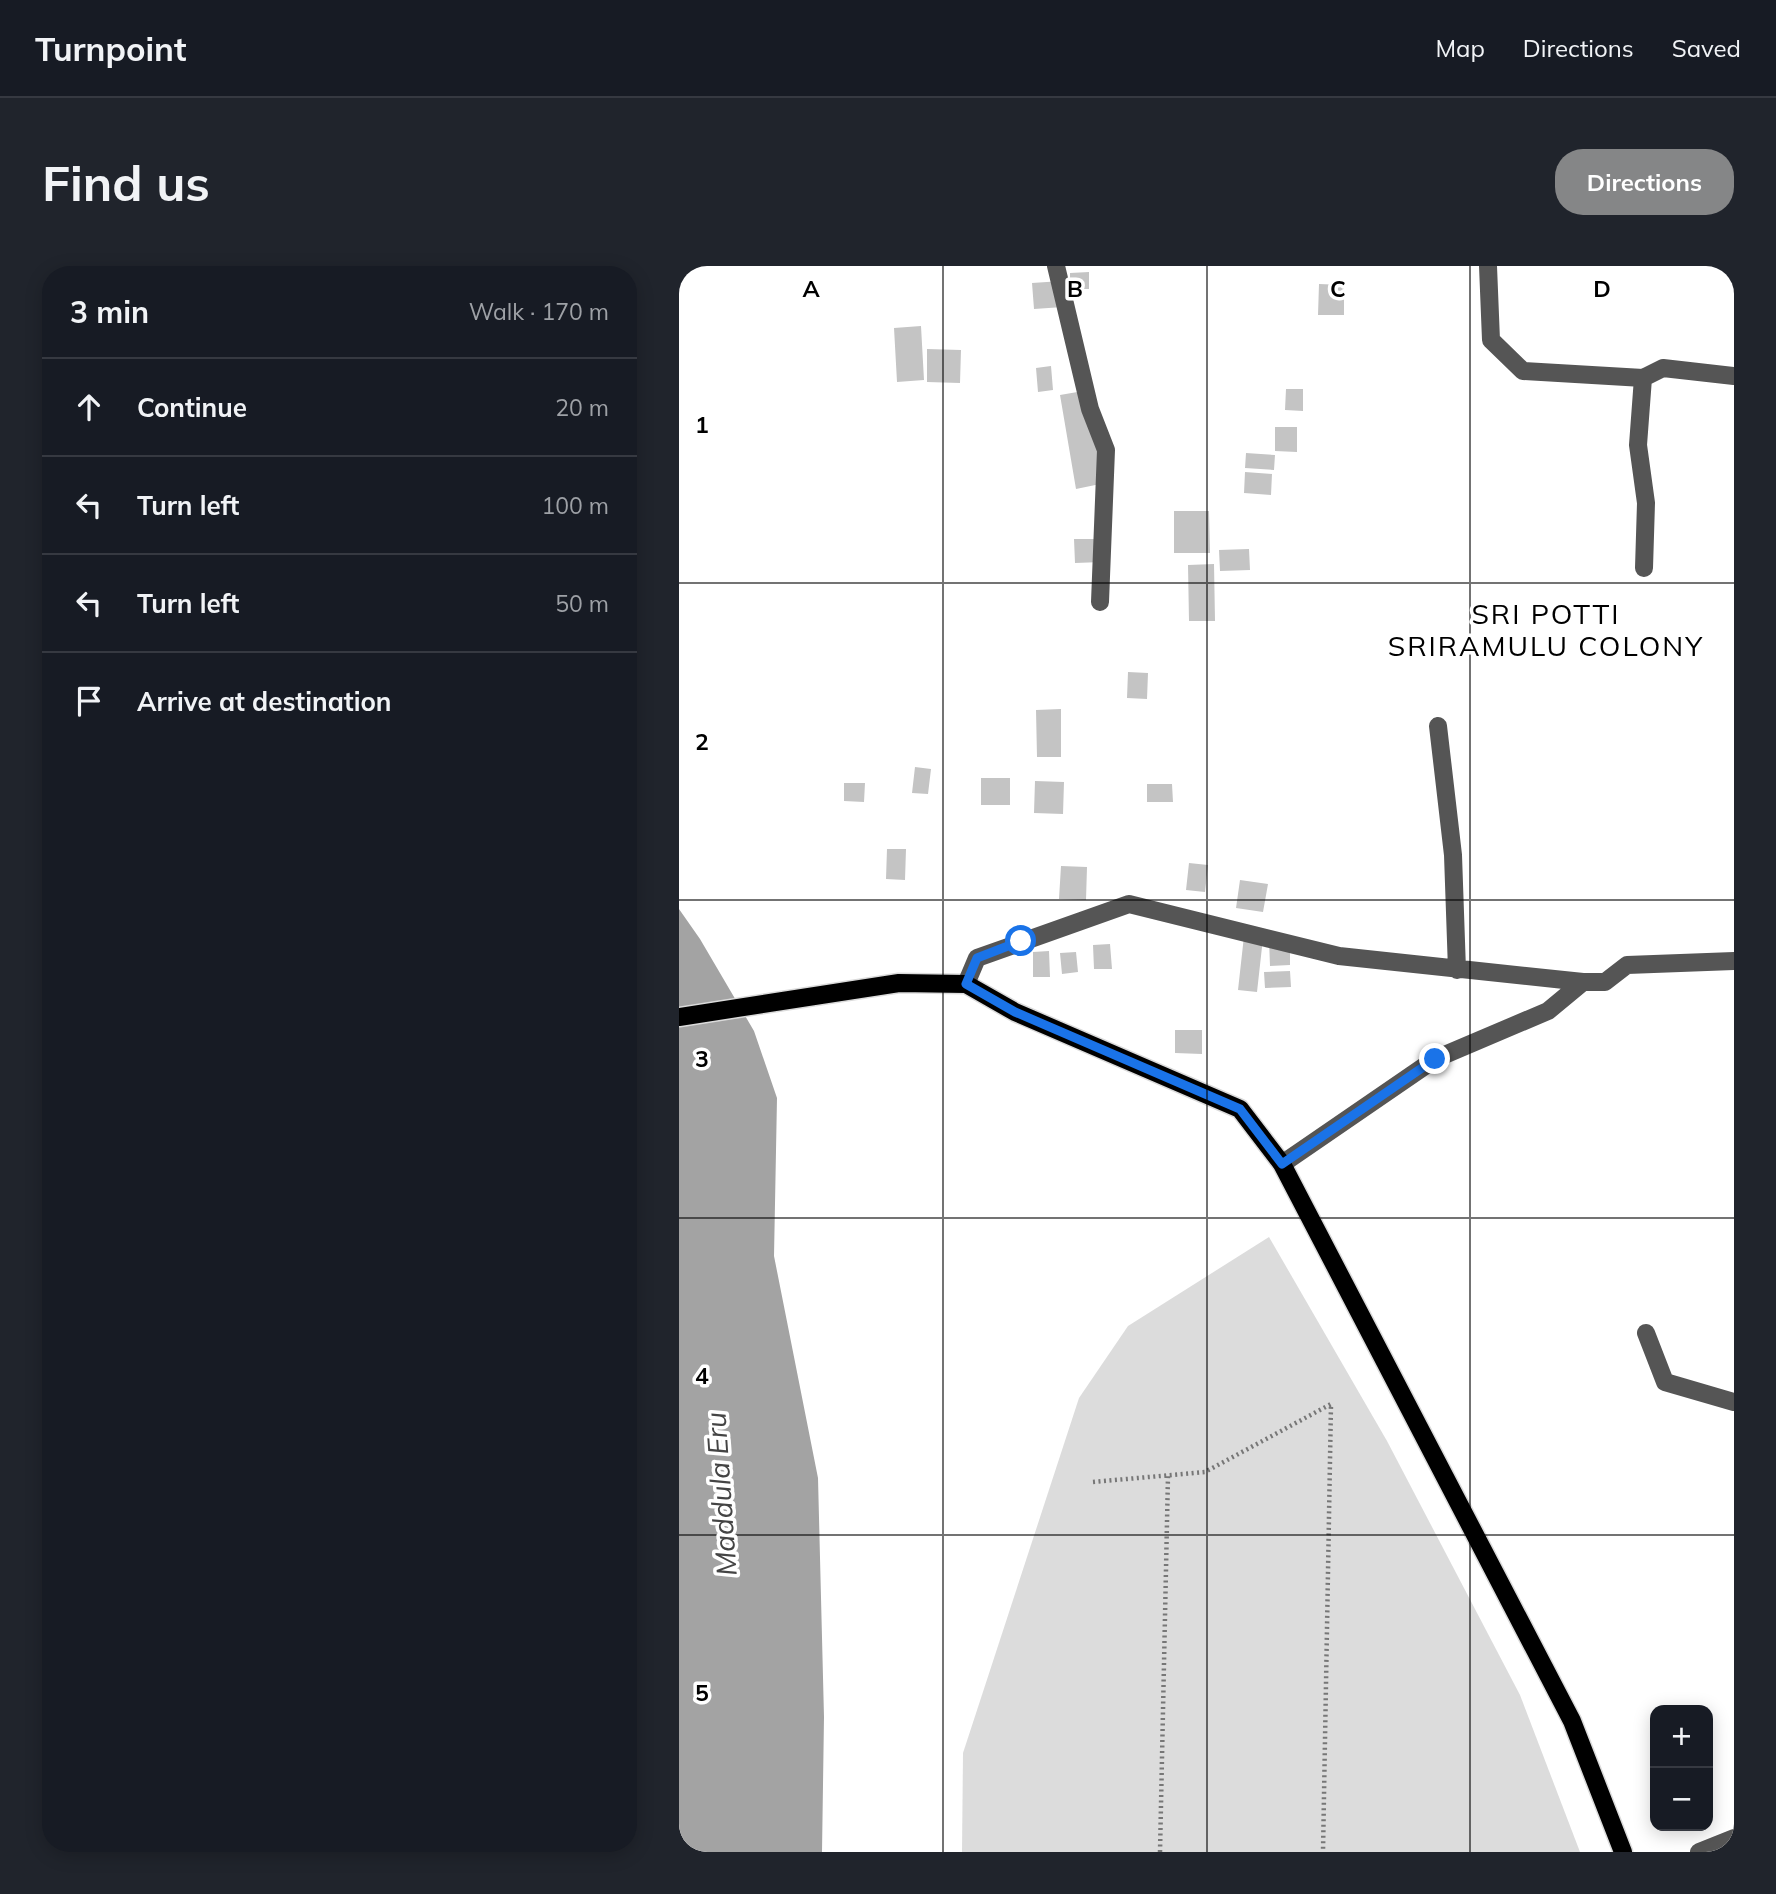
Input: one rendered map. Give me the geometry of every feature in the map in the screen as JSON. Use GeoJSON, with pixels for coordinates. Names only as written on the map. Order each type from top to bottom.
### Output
{"type":"FeatureCollection","features":[{"type":"Feature","properties":{"kind":"main road"},"geometry":{"type":"LineString","coordinates":[[679,1017],[899,983],[966,984],[1015,1012],[1240,1109],[1282,1164],[1572,1721],[1623,1852]]}},
{"type":"Feature","properties":{"kind":"street"},"geometry":{"type":"LineString","coordinates":[[1056,266],[1090,410],[1106,450],[1100,602]]}},
{"type":"Feature","properties":{"kind":"street"},"geometry":{"type":"LineString","coordinates":[[1488,266],[1491,340],[1523,371],[1643,378],[1663,368],[1734,376]]}},
{"type":"Feature","properties":{"kind":"street"},"geometry":{"type":"LineString","coordinates":[[1643,378],[1638,445],[1646,503],[1644,568]]}},
{"type":"Feature","properties":{"kind":"street"},"geometry":{"type":"LineString","coordinates":[[1438,726],[1453,855],[1457,970]]}},
{"type":"Feature","properties":{"kind":"street"},"geometry":{"type":"LineString","coordinates":[[966,984],[977,958],[1129,904],[1339,956],[1583,982],[1605,982],[1627,965],[1734,961]]}},
{"type":"Feature","properties":{"kind":"street"},"geometry":{"type":"LineString","coordinates":[[1282,1164],[1435,1059],[1548,1011],[1583,982]]}},
{"type":"Feature","properties":{"kind":"street"},"geometry":{"type":"LineString","coordinates":[[1646,1333],[1665,1382],[1734,1402]]}},
{"type":"Feature","properties":{"kind":"street"},"geometry":{"type":"LineString","coordinates":[[1699,1852],[1734,1838]]}},
{"type":"Feature","properties":{"kind":"path"},"geometry":{"type":"LineString","coordinates":[[1093,1482],[1205,1472],[1331,1404],[1323,1852]]}},
{"type":"Feature","properties":{"kind":"path"},"geometry":{"type":"LineString","coordinates":[[1160,1852],[1168,1475]]}},
{"type":"Feature","properties":{"kind":"shaded area"},"geometry":{"type":"Polygon","coordinates":[[[1269,1237],[1387,1441],[1520,1695],[1580,1852],[962,1852],[963,1753],[1079,1398],[1128,1326],[1269,1237]]]}},
{"type":"Feature","properties":{"kind":"water","name":"Maddula Eru"},"geometry":{"type":"Polygon","coordinates":[[[679,909],[700,939],[754,1031],[777,1098],[774,1256],[818,1478],[824,1717],[822,1852],[679,1852],[679,909]]]}},
{"type":"Feature","properties":{"kind":"building"},"geometry":{"type":"Polygon","coordinates":[[[1089,272],[1089,289],[1070,289],[1070,273],[1089,272]]]}},
{"type":"Feature","properties":{"kind":"building"},"geometry":{"type":"Polygon","coordinates":[[[1062,281],[1063,307],[1034,309],[1032,283],[1062,281]]]}},
{"type":"Feature","properties":{"kind":"building"},"geometry":{"type":"Polygon","coordinates":[[[1319,284],[1344,285],[1344,315],[1318,315],[1319,284]]]}},
{"type":"Feature","properties":{"kind":"building"},"geometry":{"type":"Polygon","coordinates":[[[921,326],[924,380],[897,382],[894,328],[921,326]]]}},
{"type":"Feature","properties":{"kind":"building"},"geometry":{"type":"Polygon","coordinates":[[[927,349],[961,350],[960,383],[927,382],[927,349]]]}},
{"type":"Feature","properties":{"kind":"building"},"geometry":{"type":"Polygon","coordinates":[[[1051,366],[1053,390],[1038,392],[1036,368],[1051,366]]]}},
{"type":"Feature","properties":{"kind":"building"},"geometry":{"type":"Polygon","coordinates":[[[1286,389],[1303,389],[1303,411],[1285,410],[1286,389]]]}},
{"type":"Feature","properties":{"kind":"building"},"geometry":{"type":"Polygon","coordinates":[[[1089,390],[1105,483],[1076,489],[1060,395],[1089,390]]]}},
{"type":"Feature","properties":{"kind":"building"},"geometry":{"type":"Polygon","coordinates":[[[1275,427],[1297,427],[1297,452],[1275,451],[1275,427]]]}},
{"type":"Feature","properties":{"kind":"building"},"geometry":{"type":"Polygon","coordinates":[[[1246,453],[1275,455],[1274,470],[1245,468],[1246,453]]]}},
{"type":"Feature","properties":{"kind":"building"},"geometry":{"type":"Polygon","coordinates":[[[1245,472],[1272,474],[1271,495],[1244,493],[1245,472]]]}},
{"type":"Feature","properties":{"kind":"building"},"geometry":{"type":"Polygon","coordinates":[[[1174,511],[1209,511],[1210,553],[1174,553],[1174,511]]]}},
{"type":"Feature","properties":{"kind":"building"},"geometry":{"type":"Polygon","coordinates":[[[1074,539],[1101,539],[1102,562],[1075,563],[1074,539]]]}},
{"type":"Feature","properties":{"kind":"building"},"geometry":{"type":"Polygon","coordinates":[[[1249,549],[1250,570],[1220,571],[1219,550],[1249,549]]]}},
{"type":"Feature","properties":{"kind":"building"},"geometry":{"type":"Polygon","coordinates":[[[1214,564],[1215,621],[1189,621],[1188,565],[1214,564]]]}},
{"type":"Feature","properties":{"kind":"building"},"geometry":{"type":"Polygon","coordinates":[[[1128,672],[1148,673],[1147,699],[1127,698],[1128,672]]]}},
{"type":"Feature","properties":{"kind":"building"},"geometry":{"type":"Polygon","coordinates":[[[1061,709],[1061,757],[1037,757],[1036,710],[1061,709]]]}},
{"type":"Feature","properties":{"kind":"building"},"geometry":{"type":"Polygon","coordinates":[[[915,767],[931,769],[928,794],[912,793],[915,767]]]}},
{"type":"Feature","properties":{"kind":"building"},"geometry":{"type":"Polygon","coordinates":[[[981,778],[1010,778],[1010,805],[981,805],[981,778]]]}},
{"type":"Feature","properties":{"kind":"building"},"geometry":{"type":"Polygon","coordinates":[[[1035,781],[1064,782],[1063,814],[1034,813],[1035,781]]]}},
{"type":"Feature","properties":{"kind":"building"},"geometry":{"type":"Polygon","coordinates":[[[844,783],[865,783],[864,802],[844,801],[844,783]]]}},
{"type":"Feature","properties":{"kind":"building"},"geometry":{"type":"Polygon","coordinates":[[[1147,784],[1172,784],[1173,802],[1147,802],[1147,784]]]}},
{"type":"Feature","properties":{"kind":"building"},"geometry":{"type":"Polygon","coordinates":[[[887,849],[906,849],[905,880],[886,879],[887,849]]]}},
{"type":"Feature","properties":{"kind":"building"},"geometry":{"type":"Polygon","coordinates":[[[1189,863],[1208,865],[1205,892],[1186,890],[1189,863]]]}},
{"type":"Feature","properties":{"kind":"building"},"geometry":{"type":"Polygon","coordinates":[[[1061,866],[1087,867],[1086,900],[1059,899],[1061,866]]]}},
{"type":"Feature","properties":{"kind":"building"},"geometry":{"type":"Polygon","coordinates":[[[1240,880],[1268,884],[1263,912],[1236,908],[1240,880]]]}},
{"type":"Feature","properties":{"kind":"building"},"geometry":{"type":"Polygon","coordinates":[[[1244,936],[1263,938],[1257,992],[1238,990],[1244,936]]]}},
{"type":"Feature","properties":{"kind":"building"},"geometry":{"type":"Polygon","coordinates":[[[1290,938],[1290,965],[1270,966],[1269,939],[1290,938]]]}},
{"type":"Feature","properties":{"kind":"building"},"geometry":{"type":"Polygon","coordinates":[[[1110,944],[1112,969],[1094,969],[1093,945],[1110,944]]]}},
{"type":"Feature","properties":{"kind":"building"},"geometry":{"type":"Polygon","coordinates":[[[1049,951],[1050,977],[1033,977],[1033,952],[1049,951]]]}},
{"type":"Feature","properties":{"kind":"building"},"geometry":{"type":"Polygon","coordinates":[[[1076,952],[1078,972],[1062,974],[1060,953],[1076,952]]]}},
{"type":"Feature","properties":{"kind":"building"},"geometry":{"type":"Polygon","coordinates":[[[1290,971],[1291,987],[1265,988],[1264,972],[1290,971]]]}},
{"type":"Feature","properties":{"kind":"building"},"geometry":{"type":"Polygon","coordinates":[[[1175,1030],[1202,1030],[1202,1054],[1175,1053],[1175,1030]]]}},
{"type":"Feature","properties":{"kind":"district","name":"SRI POTTI SRIRAMULU COLONY"},"geometry":{"type":"Point","coordinates":[1546,630]}},
{"type":"Feature","properties":{"kind":"route"},"geometry":{"type":"LineString","coordinates":[[1021,941],[977,958],[966,984],[1015,1012],[1114,1052],[1240,1109],[1282,1164],[1435,1059]]}}]}
